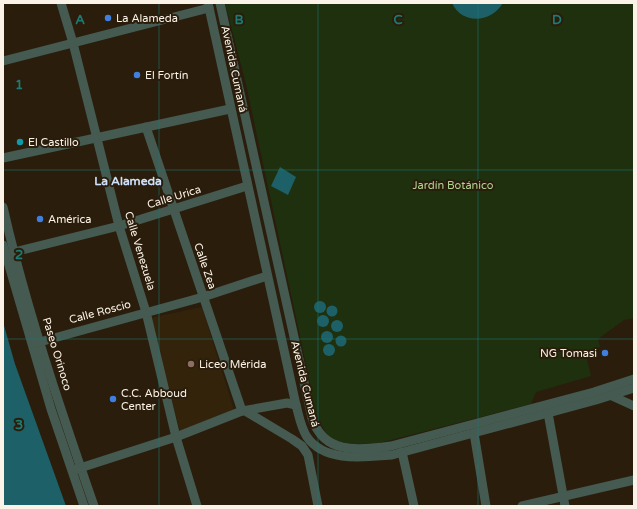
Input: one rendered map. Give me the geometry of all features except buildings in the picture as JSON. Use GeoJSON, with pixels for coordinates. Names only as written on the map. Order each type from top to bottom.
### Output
{"type":"FeatureCollection","features":[{"type":"Feature","properties":{"kind":"street","name":"Calle Venezuela"},"geometry":{"type":"LineString","coordinates":[[61,3],[73,43],[119,226],[146,312],[176,437],[196,506]]}},
{"type":"Feature","properties":{"kind":"street","name":"Avenida Cumaná"},"geometry":{"type":"LineString","coordinates":[[220,3],[312,418],[316,431],[324,439],[334,445],[346,447],[370,448],[390,446],[594,392],[634,379]]}},
{"type":"Feature","properties":{"kind":"street"},"geometry":{"type":"LineString","coordinates":[[3,61],[208,6]]}},
{"type":"Feature","properties":{"kind":"street","name":"Avenida Cumaná"},"geometry":{"type":"LineString","coordinates":[[208,6],[296,405],[305,434],[312,444],[323,451],[337,455],[387,455],[612,396],[634,388]]}},
{"type":"Feature","properties":{"kind":"street"},"geometry":{"type":"LineString","coordinates":[[3,158],[230,109]]}},
{"type":"Feature","properties":{"kind":"street","name":"Calle Zea"},"geometry":{"type":"LineString","coordinates":[[146,127],[243,411]]}},
{"type":"Feature","properties":{"kind":"street","name":"Calle Urica"},"geometry":{"type":"LineString","coordinates":[[14,252],[119,226],[247,186]]}},
{"type":"Feature","properties":{"kind":"street","name":"Paseo Orinoco"},"geometry":{"type":"LineString","coordinates":[[3,207],[14,252],[41,342],[94,506]]}},
{"type":"Feature","properties":{"kind":"street","name":"Paseo Orinoco"},"geometry":{"type":"LineString","coordinates":[[3,245],[50,409],[84,506]]}},
{"type":"Feature","properties":{"kind":"street","name":"Calle Roscio"},"geometry":{"type":"LineString","coordinates":[[31,344],[203,297],[267,276]]}},
{"type":"Feature","properties":{"kind":"street"},"geometry":{"type":"LineString","coordinates":[[612,396],[634,406]]}},
{"type":"Feature","properties":{"kind":"street"},"geometry":{"type":"LineString","coordinates":[[72,471],[176,437],[243,411],[288,403],[296,405]]}},
{"type":"Feature","properties":{"kind":"street"},"geometry":{"type":"LineString","coordinates":[[243,411],[292,438],[302,446],[308,455],[318,506]]}},
{"type":"Feature","properties":{"kind":"street"},"geometry":{"type":"LineString","coordinates":[[548,413],[565,501]]}},
{"type":"Feature","properties":{"kind":"street"},"geometry":{"type":"LineString","coordinates":[[474,433],[486,506]]}},
{"type":"Feature","properties":{"kind":"street"},"geometry":{"type":"LineString","coordinates":[[402,452],[414,506]]}},
{"type":"Feature","properties":{"kind":"street"},"geometry":{"type":"LineString","coordinates":[[522,506],[565,501],[634,480]]}},
{"type":"Feature","properties":{"kind":"shaded area","name":"Liceo Mérida"},"geometry":{"type":"Polygon","coordinates":[[[202,307],[234,410],[180,431],[150,318],[202,307]]]}},
{"type":"Feature","properties":{"kind":"green space","name":"Jardín Botánico"},"geometry":{"type":"Polygon","coordinates":[[[225,3],[634,3],[634,318],[624,320],[598,339],[600,347],[586,354],[591,376],[536,392],[531,404],[379,443],[341,443],[329,438],[314,412],[309,378],[246,84],[225,3]]]}},
{"type":"Feature","properties":{"kind":"water"},"geometry":{"type":"Polygon","coordinates":[[[452,3],[503,3],[498,10],[491,15],[477,19],[462,15],[452,3]]]}},
{"type":"Feature","properties":{"kind":"water"},"geometry":{"type":"Polygon","coordinates":[[[280,167],[296,177],[288,195],[271,186],[280,167]]]}},
{"type":"Feature","properties":{"kind":"water"},"geometry":{"type":"Polygon","coordinates":[[[322,301],[325,302],[325,312],[318,313],[315,312],[314,305],[315,302],[322,301]]]}},
{"type":"Feature","properties":{"kind":"water"},"geometry":{"type":"Polygon","coordinates":[[[330,306],[334,306],[336,307],[336,315],[330,316],[327,313],[327,309],[330,306]]]}},
{"type":"Feature","properties":{"kind":"water"},"geometry":{"type":"Polygon","coordinates":[[[321,315],[325,315],[329,321],[325,327],[321,327],[317,323],[317,319],[321,315]]]}},
{"type":"Feature","properties":{"kind":"water"},"geometry":{"type":"Polygon","coordinates":[[[337,320],[341,322],[343,326],[341,330],[337,332],[333,330],[331,326],[333,322],[337,320]]]}},
{"type":"Feature","properties":{"kind":"water"},"geometry":{"type":"Polygon","coordinates":[[[3,322],[15,364],[66,506],[3,506],[3,322]]]}},
{"type":"Feature","properties":{"kind":"water"},"geometry":{"type":"Polygon","coordinates":[[[325,331],[329,331],[333,337],[329,343],[325,343],[321,339],[321,335],[325,331]]]}},
{"type":"Feature","properties":{"kind":"water"},"geometry":{"type":"Polygon","coordinates":[[[341,335],[345,337],[347,341],[345,345],[341,347],[337,345],[335,341],[337,337],[341,335]]]}},
{"type":"Feature","properties":{"kind":"water"},"geometry":{"type":"Polygon","coordinates":[[[327,344],[331,344],[335,350],[331,356],[327,356],[323,352],[323,348],[327,344]]]}},
{"type":"Feature","properties":{"kind":"place","name":"La Alameda"},"geometry":{"type":"Point","coordinates":[108,18]}},
{"type":"Feature","properties":{"kind":"place","name":"El Fortín"},"geometry":{"type":"Point","coordinates":[137,75]}},
{"type":"Feature","properties":{"kind":"place","name":"El Castillo"},"geometry":{"type":"Point","coordinates":[20,142]}},
{"type":"Feature","properties":{"kind":"place","name":"América"},"geometry":{"type":"Point","coordinates":[40,219]}},
{"type":"Feature","properties":{"kind":"place","name":"NG Tomasi"},"geometry":{"type":"Point","coordinates":[605,353]}},
{"type":"Feature","properties":{"kind":"place","name":"Liceo Mérida"},"geometry":{"type":"Point","coordinates":[191,364]}},
{"type":"Feature","properties":{"kind":"place","name":"C.C. Abboud Center"},"geometry":{"type":"Point","coordinates":[113,399]}},
{"type":"Feature","properties":{"kind":"district","name":"La Alameda"},"geometry":{"type":"Point","coordinates":[128,181]}}]}
